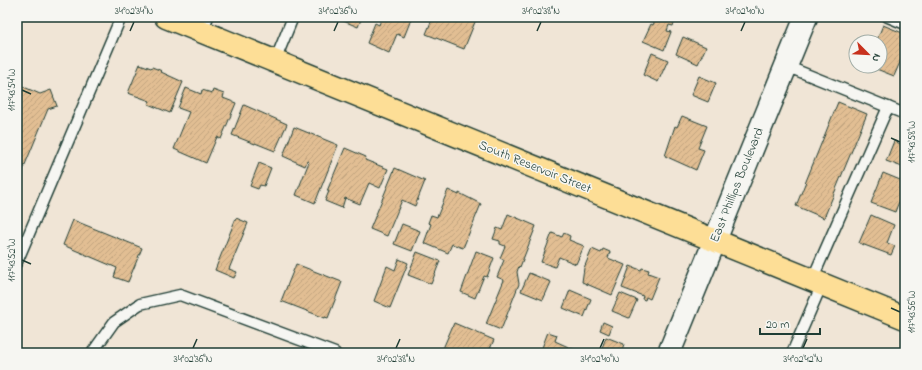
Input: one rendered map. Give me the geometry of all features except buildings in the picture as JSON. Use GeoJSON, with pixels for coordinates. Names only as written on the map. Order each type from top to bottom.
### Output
{"type":"FeatureCollection","features":[{"type":"Feature","properties":{"kind":"main road","name":"South Reservoir Street"},"geometry":{"type":"LineString","coordinates":[[166,17],[204,24],[275,61],[905,318]]}},
{"type":"Feature","properties":{"kind":"street","name":"East Phillips Boulevard"},"geometry":{"type":"LineString","coordinates":[[670,353],[714,240],[806,17]]}},
{"type":"Feature","properties":{"kind":"lane"},"geometry":{"type":"LineString","coordinates":[[17,262],[121,17]]}},
{"type":"Feature","properties":{"kind":"lane"},"geometry":{"type":"LineString","coordinates":[[275,61],[293,17]]}},
{"type":"Feature","properties":{"kind":"lane"},"geometry":{"type":"LineString","coordinates":[[888,17],[905,24]]}},
{"type":"Feature","properties":{"kind":"lane"},"geometry":{"type":"LineString","coordinates":[[786,66],[905,114]]}},
{"type":"Feature","properties":{"kind":"lane"},"geometry":{"type":"LineString","coordinates":[[792,353],[817,282],[830,239],[888,108]]}},
{"type":"Feature","properties":{"kind":"lane"},"geometry":{"type":"LineString","coordinates":[[92,353],[114,322],[140,304],[180,295],[335,353]]}}]}
